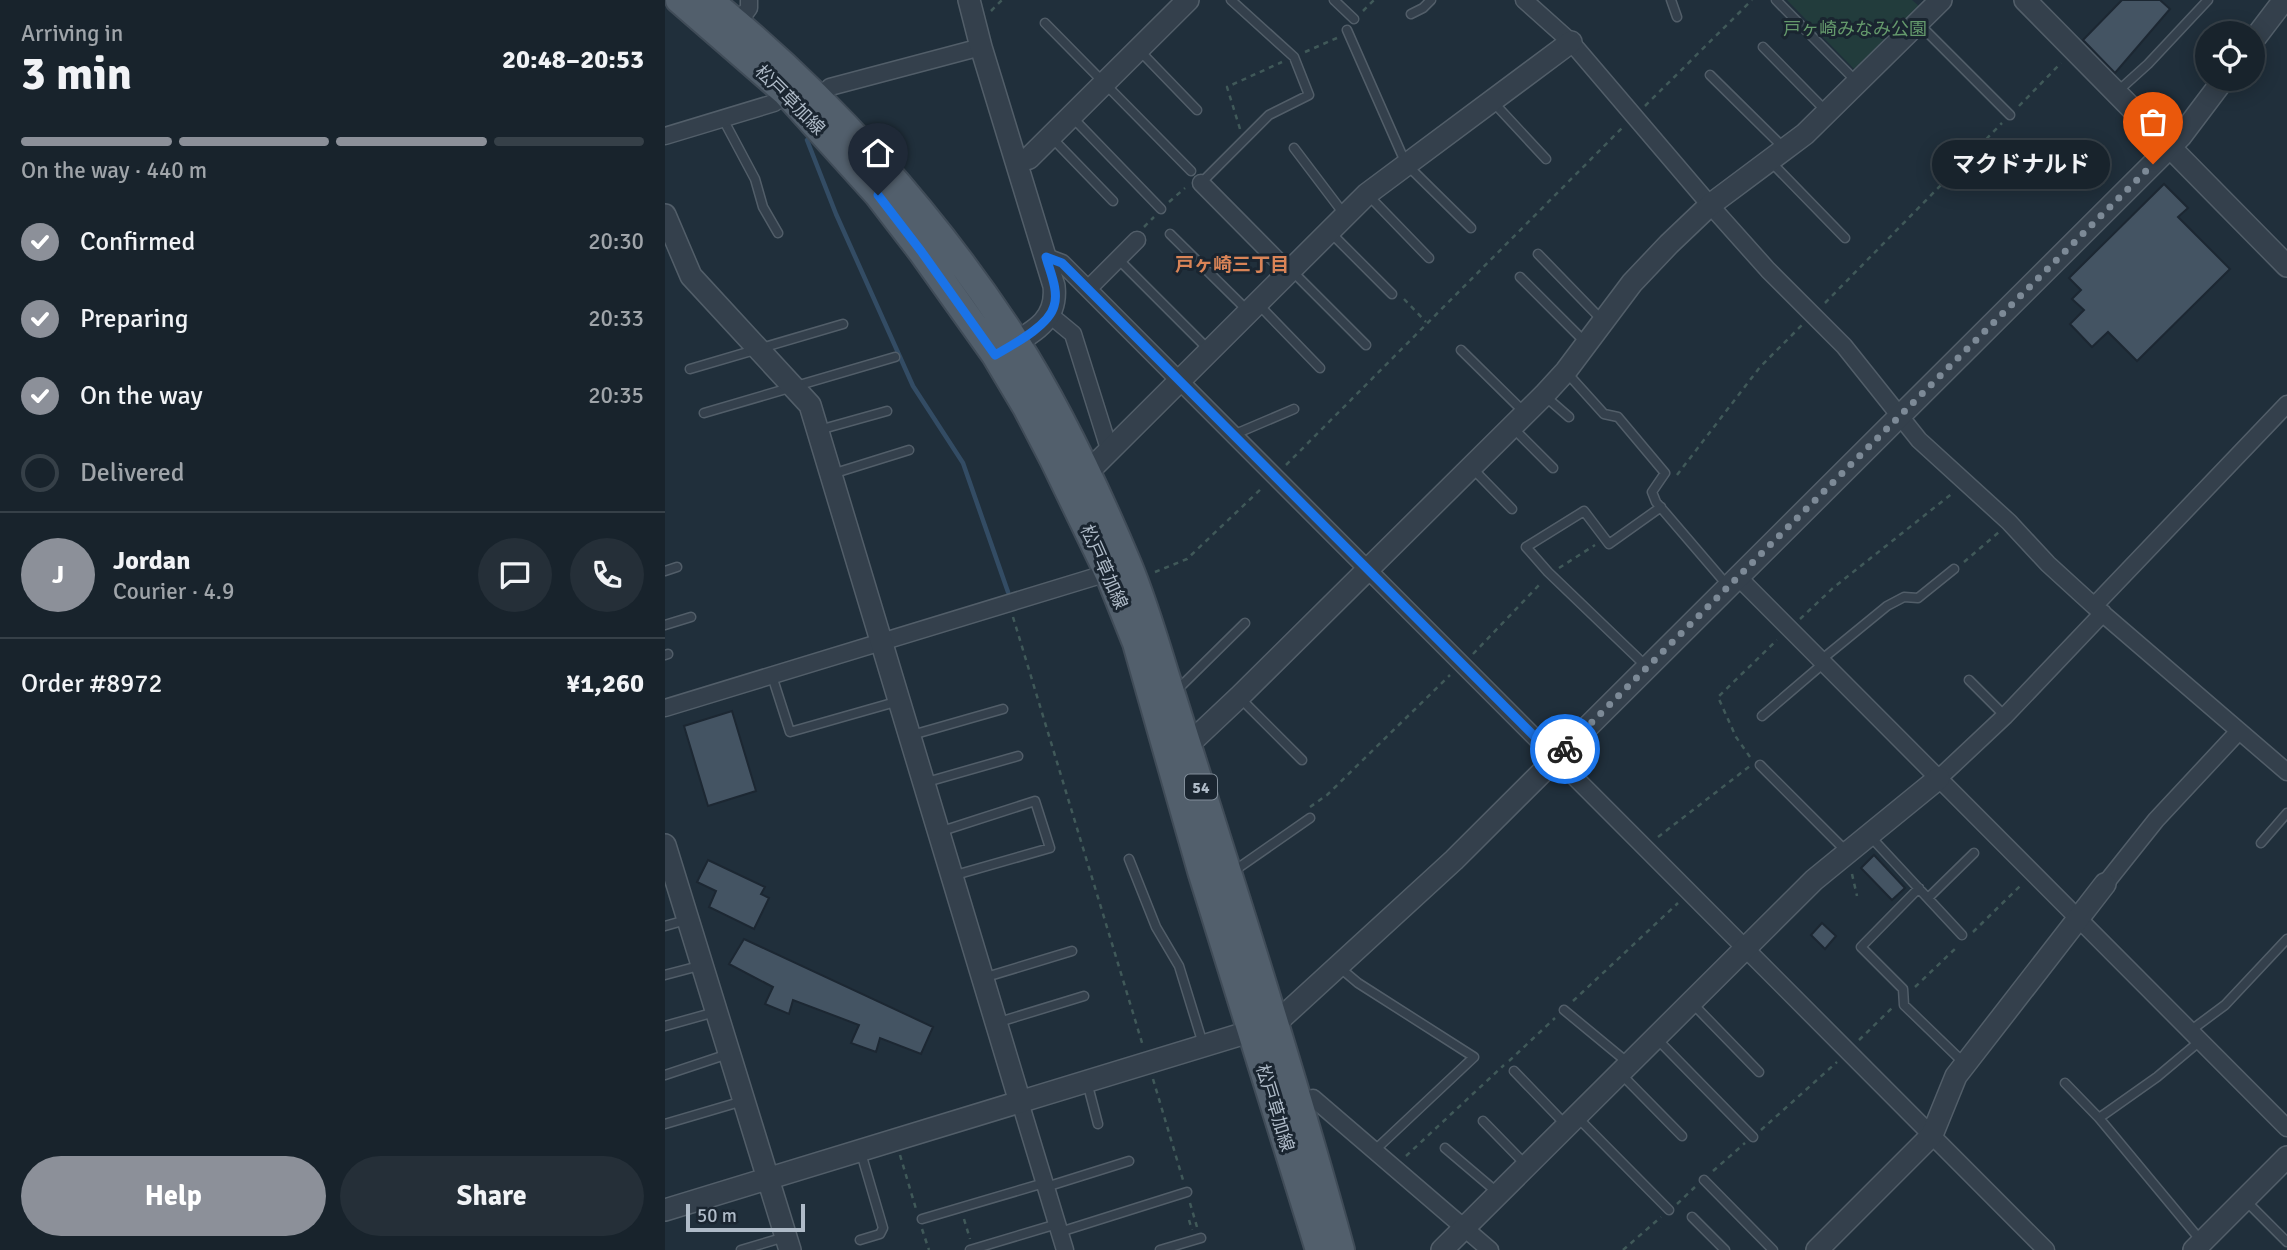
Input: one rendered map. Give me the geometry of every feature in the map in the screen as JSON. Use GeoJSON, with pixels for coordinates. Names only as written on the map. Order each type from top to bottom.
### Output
{"type":"FeatureCollection","features":[{"type":"Feature","properties":{"kind":"main road","name":"松戸草加線"},"geometry":{"type":"LineString","coordinates":[[679,0],[786,93],[878,195],[921,251],[1053,405],[1087,472],[1129,571],[1229,874],[1263,1028],[1318,1250]]}},
{"type":"Feature","properties":{"kind":"main road","name":"松戸草加線"},"geometry":{"type":"LineString","coordinates":[[709,0],[743,11],[818,99],[883,167],[939,234],[1005,349],[1031,417],[1129,571],[1136,643],[1201,872],[1263,1028],[1299,1101],[1341,1250]]}},
{"type":"Feature","properties":{"kind":"street"},"geometry":{"type":"LineString","coordinates":[[969,0],[1054,286],[1055,298],[1051,315],[1005,349]]}},
{"type":"Feature","properties":{"kind":"street"},"geometry":{"type":"LineString","coordinates":[[1017,162],[1029,158],[1188,0]]}},
{"type":"Feature","properties":{"kind":"street"},"geometry":{"type":"LineString","coordinates":[[1524,0],[1571,42],[1768,271],[1844,346],[1919,440],[2009,522],[2048,564],[2287,772]]}},
{"type":"Feature","properties":{"kind":"street"},"geometry":{"type":"LineString","coordinates":[[1188,745],[1240,697],[1544,395],[1566,371],[1632,283],[1710,205],[1778,155],[1828,112],[1941,0]]}},
{"type":"Feature","properties":{"kind":"street"},"geometry":{"type":"LineString","coordinates":[[2025,0],[2115,93],[2286,261]]}},
{"type":"Feature","properties":{"kind":"street"},"geometry":{"type":"LineString","coordinates":[[2265,25],[2284,0]]}},
{"type":"Feature","properties":{"kind":"street"},"geometry":{"type":"LineString","coordinates":[[1087,472],[1367,194],[1571,42]]}},
{"type":"Feature","properties":{"kind":"street"},"geometry":{"type":"LineString","coordinates":[[818,99],[830,87],[981,47]]}},
{"type":"Feature","properties":{"kind":"street"},"geometry":{"type":"LineString","coordinates":[[665,1210],[1263,1028],[1339,967],[1454,860],[2181,136],[2215,91]]}},
{"type":"Feature","properties":{"kind":"street"},"geometry":{"type":"LineString","coordinates":[[665,136],[773,103],[786,93]]}},
{"type":"Feature","properties":{"kind":"street"},"geometry":{"type":"LineString","coordinates":[[1196,177],[1290,271]]}},
{"type":"Feature","properties":{"kind":"street"},"geometry":{"type":"LineString","coordinates":[[665,215],[691,276],[810,405],[1065,1250]]}},
{"type":"Feature","properties":{"kind":"street"},"geometry":{"type":"LineString","coordinates":[[1088,289],[1137,240]]}},
{"type":"Feature","properties":{"kind":"street"},"geometry":{"type":"LineString","coordinates":[[1046,257],[1062,263],[2046,1250]]}},
{"type":"Feature","properties":{"kind":"street"},"geometry":{"type":"LineString","coordinates":[[1051,315],[1073,334],[1110,452]]}},
{"type":"Feature","properties":{"kind":"street"},"geometry":{"type":"LineString","coordinates":[[1442,1250],[1745,948],[1847,852],[1939,778],[2005,716],[2098,609],[2287,404]]}},
{"type":"Feature","properties":{"kind":"street"},"geometry":{"type":"LineString","coordinates":[[665,708],[1129,571]]}},
{"type":"Feature","properties":{"kind":"street"},"geometry":{"type":"LineString","coordinates":[[1733,581],[1790,629],[2287,1128]]}},
{"type":"Feature","properties":{"kind":"street"},"geometry":{"type":"LineString","coordinates":[[1817,1250],[1932,1135],[1956,1076],[1965,1064],[2164,810],[2239,731]]}},
{"type":"Feature","properties":{"kind":"street"},"geometry":{"type":"LineString","coordinates":[[665,845],[669,870],[687,919],[787,1243]]}},
{"type":"Feature","properties":{"kind":"street"},"geometry":{"type":"LineString","coordinates":[[1299,1101],[1313,1098],[1490,1250]]}},
{"type":"Feature","properties":{"kind":"street"},"geometry":{"type":"LineString","coordinates":[[2198,1246],[2287,1157]]}},
{"type":"Feature","properties":{"kind":"lane"},"geometry":{"type":"LineString","coordinates":[[1045,23],[1196,177],[1269,115],[1309,95],[1294,57],[1231,0]]}},
{"type":"Feature","properties":{"kind":"lane"},"geometry":{"type":"LineString","coordinates":[[1334,0],[1354,19]]}},
{"type":"Feature","properties":{"kind":"lane"},"geometry":{"type":"LineString","coordinates":[[1411,14],[1431,0]]}},
{"type":"Feature","properties":{"kind":"lane"},"geometry":{"type":"LineString","coordinates":[[1671,0],[1677,17]]}},
{"type":"Feature","properties":{"kind":"lane"},"geometry":{"type":"LineString","coordinates":[[1776,0],[1857,82]]}},
{"type":"Feature","properties":{"kind":"lane"},"geometry":{"type":"LineString","coordinates":[[2115,93],[2148,64],[2208,0]]}},
{"type":"Feature","properties":{"kind":"lane"},"geometry":{"type":"LineString","coordinates":[[1918,22],[2010,115]]}},
{"type":"Feature","properties":{"kind":"lane"},"geometry":{"type":"LineString","coordinates":[[1346,30],[1406,164],[1471,228]]}},
{"type":"Feature","properties":{"kind":"lane"},"geometry":{"type":"LineString","coordinates":[[1763,47],[1828,112]]}},
{"type":"Feature","properties":{"kind":"lane"},"geometry":{"type":"LineString","coordinates":[[1139,49],[1197,110]]}},
{"type":"Feature","properties":{"kind":"lane"},"geometry":{"type":"LineString","coordinates":[[1710,75],[1845,238]]}},
{"type":"Feature","properties":{"kind":"lane"},"geometry":{"type":"LineString","coordinates":[[1492,101],[1546,159]]}},
{"type":"Feature","properties":{"kind":"lane"},"geometry":{"type":"LineString","coordinates":[[1072,116],[1161,209]]}},
{"type":"Feature","properties":{"kind":"lane"},"geometry":{"type":"LineString","coordinates":[[723,119],[755,179],[763,207],[778,233]]}},
{"type":"Feature","properties":{"kind":"lane"},"geometry":{"type":"LineString","coordinates":[[1051,137],[1113,201]]}},
{"type":"Feature","properties":{"kind":"lane"},"geometry":{"type":"LineString","coordinates":[[1294,148],[1346,216]]}},
{"type":"Feature","properties":{"kind":"lane"},"geometry":{"type":"LineString","coordinates":[[1367,194],[1429,258]]}},
{"type":"Feature","properties":{"kind":"lane"},"geometry":{"type":"LineString","coordinates":[[1330,232],[1392,294]]}},
{"type":"Feature","properties":{"kind":"lane"},"geometry":{"type":"LineString","coordinates":[[1170,233],[1320,368]]}},
{"type":"Feature","properties":{"kind":"lane"},"geometry":{"type":"LineString","coordinates":[[1538,254],[1603,321]]}},
{"type":"Feature","properties":{"kind":"lane"},"geometry":{"type":"LineString","coordinates":[[1118,258],[1210,351]]}},
{"type":"Feature","properties":{"kind":"lane"},"geometry":{"type":"LineString","coordinates":[[1290,271],[1366,345]]}},
{"type":"Feature","properties":{"kind":"lane"},"geometry":{"type":"LineString","coordinates":[[1520,277],[1586,343]]}},
{"type":"Feature","properties":{"kind":"lane"},"geometry":{"type":"LineString","coordinates":[[689,369],[843,324]]}},
{"type":"Feature","properties":{"kind":"lane"},"geometry":{"type":"LineString","coordinates":[[1461,350],[1553,468]]}},
{"type":"Feature","properties":{"kind":"lane"},"geometry":{"type":"LineString","coordinates":[[704,413],[895,357]]}},
{"type":"Feature","properties":{"kind":"lane"},"geometry":{"type":"LineString","coordinates":[[1566,371],[1604,414],[1618,416],[1665,473],[1652,492],[1661,508],[1733,581]]}},
{"type":"Feature","properties":{"kind":"lane"},"geometry":{"type":"LineString","coordinates":[[1544,395],[1569,417]]}},
{"type":"Feature","properties":{"kind":"lane"},"geometry":{"type":"LineString","coordinates":[[1233,435],[1294,410]]}},
{"type":"Feature","properties":{"kind":"lane"},"geometry":{"type":"LineString","coordinates":[[819,430],[887,411]]}},
{"type":"Feature","properties":{"kind":"lane"},"geometry":{"type":"LineString","coordinates":[[832,474],[909,450]]}},
{"type":"Feature","properties":{"kind":"lane"},"geometry":{"type":"LineString","coordinates":[[1471,467],[1512,509]]}},
{"type":"Feature","properties":{"kind":"lane"},"geometry":{"type":"LineString","coordinates":[[1647,667],[1548,572],[1526,547],[1584,511],[1609,544],[1661,508]]}},
{"type":"Feature","properties":{"kind":"lane"},"geometry":{"type":"LineString","coordinates":[[665,571],[677,567]]}},
{"type":"Feature","properties":{"kind":"lane"},"geometry":{"type":"LineString","coordinates":[[1762,716],[1887,606],[1904,597],[1918,598],[1954,569]]}},
{"type":"Feature","properties":{"kind":"lane"},"geometry":{"type":"LineString","coordinates":[[665,625],[691,617]]}},
{"type":"Feature","properties":{"kind":"lane"},"geometry":{"type":"LineString","coordinates":[[1172,695],[1245,623]]}},
{"type":"Feature","properties":{"kind":"lane"},"geometry":{"type":"LineString","coordinates":[[772,676],[790,732],[899,701]]}},
{"type":"Feature","properties":{"kind":"lane"},"geometry":{"type":"LineString","coordinates":[[1969,680],[2005,716]]}},
{"type":"Feature","properties":{"kind":"lane"},"geometry":{"type":"LineString","coordinates":[[1240,697],[1302,760]]}},
{"type":"Feature","properties":{"kind":"lane"},"geometry":{"type":"LineString","coordinates":[[910,736],[1003,709]]}},
{"type":"Feature","properties":{"kind":"lane"},"geometry":{"type":"LineString","coordinates":[[924,783],[1018,756]]}},
{"type":"Feature","properties":{"kind":"lane"},"geometry":{"type":"LineString","coordinates":[[1760,765],[1847,852]]}},
{"type":"Feature","properties":{"kind":"lane"},"geometry":{"type":"LineString","coordinates":[[939,832],[1035,801],[1050,848],[952,876]]}},
{"type":"Feature","properties":{"kind":"lane"},"geometry":{"type":"LineString","coordinates":[[2261,843],[2287,813]]}},
{"type":"Feature","properties":{"kind":"lane"},"geometry":{"type":"LineString","coordinates":[[1229,874],[1310,818]]}},
{"type":"Feature","properties":{"kind":"lane"},"geometry":{"type":"LineString","coordinates":[[1868,834],[1964,938]]}},
{"type":"Feature","properties":{"kind":"lane"},"geometry":{"type":"LineString","coordinates":[[1928,898],[1974,853]]}},
{"type":"Feature","properties":{"kind":"lane"},"geometry":{"type":"LineString","coordinates":[[1129,859],[1156,927],[1179,966],[1204,1047]]}},
{"type":"Feature","properties":{"kind":"lane"},"geometry":{"type":"LineString","coordinates":[[1919,888],[1861,947],[1903,989],[1904,1004],[1965,1064]]}},
{"type":"Feature","properties":{"kind":"lane"},"geometry":{"type":"LineString","coordinates":[[665,926],[687,919]]}},
{"type":"Feature","properties":{"kind":"lane"},"geometry":{"type":"LineString","coordinates":[[2099,1118],[2157,1077],[2287,939]]}},
{"type":"Feature","properties":{"kind":"lane"},"geometry":{"type":"LineString","coordinates":[[983,978],[1072,951]]}},
{"type":"Feature","properties":{"kind":"lane"},"geometry":{"type":"LineString","coordinates":[[665,975],[701,965]]}},
{"type":"Feature","properties":{"kind":"lane"},"geometry":{"type":"LineString","coordinates":[[1339,967],[1358,983],[1474,1057],[1375,1150]]}},
{"type":"Feature","properties":{"kind":"lane"},"geometry":{"type":"LineString","coordinates":[[996,1023],[1084,996]]}},
{"type":"Feature","properties":{"kind":"lane"},"geometry":{"type":"LineString","coordinates":[[1691,1002],[1759,1072]]}},
{"type":"Feature","properties":{"kind":"lane"},"geometry":{"type":"LineString","coordinates":[[1564,1010],[1625,1069],[1682,1136]]}},
{"type":"Feature","properties":{"kind":"lane"},"geometry":{"type":"LineString","coordinates":[[665,1026],[715,1012]]}},
{"type":"Feature","properties":{"kind":"lane"},"geometry":{"type":"LineString","coordinates":[[1656,1038],[1753,1136]]}},
{"type":"Feature","properties":{"kind":"lane"},"geometry":{"type":"LineString","coordinates":[[665,1075],[728,1054]]}},
{"type":"Feature","properties":{"kind":"lane"},"geometry":{"type":"LineString","coordinates":[[1514,1071],[1669,1210]]}},
{"type":"Feature","properties":{"kind":"lane"},"geometry":{"type":"LineString","coordinates":[[1087,1082],[1098,1124]]}},
{"type":"Feature","properties":{"kind":"lane"},"geometry":{"type":"LineString","coordinates":[[2065,1083],[2099,1118],[2198,1246]]}},
{"type":"Feature","properties":{"kind":"lane"},"geometry":{"type":"LineString","coordinates":[[665,1124],[743,1101]]}},
{"type":"Feature","properties":{"kind":"lane"},"geometry":{"type":"LineString","coordinates":[[1483,1121],[1526,1165]]}},
{"type":"Feature","properties":{"kind":"lane"},"geometry":{"type":"LineString","coordinates":[[1445,1148],[1498,1194]]}},
{"type":"Feature","properties":{"kind":"lane"},"geometry":{"type":"LineString","coordinates":[[860,1150],[883,1228],[880,1234],[860,1240]]}},
{"type":"Feature","properties":{"kind":"lane"},"geometry":{"type":"LineString","coordinates":[[922,1219],[1129,1161]]}},
{"type":"Feature","properties":{"kind":"lane"},"geometry":{"type":"LineString","coordinates":[[1704,1180],[1773,1250]]}},
{"type":"Feature","properties":{"kind":"lane"},"geometry":{"type":"LineString","coordinates":[[972,1250],[1187,1192]]}},
{"type":"Feature","properties":{"kind":"lane"},"geometry":{"type":"LineString","coordinates":[[2244,1199],[2287,1242]]}},
{"type":"Feature","properties":{"kind":"lane"},"geometry":{"type":"LineString","coordinates":[[1692,1217],[1725,1250]]}},
{"type":"Feature","properties":{"kind":"lane"},"geometry":{"type":"LineString","coordinates":[[1160,1250],[1201,1237]]}},
{"type":"Feature","properties":{"kind":"lane"},"geometry":{"type":"LineString","coordinates":[[741,1250],[787,1243]]}},
{"type":"Feature","properties":{"kind":"path"},"geometry":{"type":"LineString","coordinates":[[986,16],[1002,0]]}},
{"type":"Feature","properties":{"kind":"path"},"geometry":{"type":"LineString","coordinates":[[1354,19],[1374,0]]}},
{"type":"Feature","properties":{"kind":"path"},"geometry":{"type":"LineString","coordinates":[[1129,571],[1156,570],[1188,559],[1274,477],[1752,0]]}},
{"type":"Feature","properties":{"kind":"path"},"geometry":{"type":"LineString","coordinates":[[1242,133],[1227,86],[1335,40],[1346,30]]}},
{"type":"Feature","properties":{"kind":"path"},"geometry":{"type":"LineString","coordinates":[[1392,294],[1400,296],[1427,323]]}},
{"type":"Feature","properties":{"kind":"path"},"geometry":{"type":"LineString","coordinates":[[1644,847],[1755,763],[1735,737],[1718,696],[1833,588],[1966,483]]}},
{"type":"Feature","properties":{"kind":"path"},"geometry":{"type":"LineString","coordinates":[[1954,569],[2009,522]]}},
{"type":"Feature","properties":{"kind":"path"},"geometry":{"type":"LineString","coordinates":[[1011,612],[1201,1237]]}},
{"type":"Feature","properties":{"kind":"path"},"geometry":{"type":"LineString","coordinates":[[1852,874],[1857,896]]}},
{"type":"Feature","properties":{"kind":"path"},"geometry":{"type":"LineString","coordinates":[[1623,1250],[1848,1051],[2034,874]]}},
{"type":"Feature","properties":{"kind":"path"},"geometry":{"type":"LineString","coordinates":[[1394,1167],[1683,899]]}},
{"type":"Feature","properties":{"kind":"path"},"geometry":{"type":"LineString","coordinates":[[898,1149],[929,1250]]}},
{"type":"Feature","properties":{"kind":"path"},"geometry":{"type":"LineString","coordinates":[[961,1208],[972,1250]]}},
{"type":"Feature","properties":{"kind":"green space","name":"戸ヶ崎みなみ公園"},"geometry":{"type":"Polygon","coordinates":[[[1787,0],[1912,0],[1919,6],[1854,69],[1787,0]]]}},
{"type":"Feature","properties":{"kind":"building"},"geometry":{"type":"Polygon","coordinates":[[[2122,0],[2160,0],[2170,9],[2115,73],[2083,40],[2122,0]]]}},
{"type":"Feature","properties":{"kind":"building"},"geometry":{"type":"Polygon","coordinates":[[[2164,184],[2188,208],[2178,217],[2230,269],[2137,361],[2108,332],[2092,347],[2070,324],[2084,310],[2072,299],[2081,290],[2069,278],[2164,184]]]}},
{"type":"Feature","properties":{"kind":"building"},"geometry":{"type":"Polygon","coordinates":[[[732,711],[756,791],[708,806],[684,726],[732,711]]]}},
{"type":"Feature","properties":{"kind":"building"},"geometry":{"type":"Polygon","coordinates":[[[1874,855],[1905,888],[1892,900],[1861,868],[1874,855]]]}},
{"type":"Feature","properties":{"kind":"building"},"geometry":{"type":"Polygon","coordinates":[[[708,860],[765,887],[761,894],[769,898],[754,929],[709,907],[716,891],[697,882],[708,860]]]}},
{"type":"Feature","properties":{"kind":"building"},"geometry":{"type":"Polygon","coordinates":[[[1822,923],[1836,936],[1825,949],[1811,935],[1822,923]]]}},
{"type":"Feature","properties":{"kind":"building"},"geometry":{"type":"Polygon","coordinates":[[[744,939],[933,1027],[921,1054],[880,1038],[876,1052],[851,1043],[859,1025],[793,1000],[789,1014],[765,1004],[773,987],[729,964],[744,939]]]}},
{"type":"Feature","properties":{"kind":"waterway"},"geometry":{"type":"LineString","coordinates":[[807,140],[836,214],[913,386],[963,463],[1008,592]]}},
{"type":"Feature","properties":{"kind":"way so far"},"geometry":{"type":"LineString","coordinates":[[1565,749],[2153,164]]}},
{"type":"Feature","properties":{"kind":"place","name":"マクドナルド"},"geometry":{"type":"Point","coordinates":[2153,164]}},
{"type":"Feature","properties":{"kind":"district","name":"戸ヶ崎三丁目"},"geometry":{"type":"Point","coordinates":[1232,264]}},
{"type":"Feature","properties":{"kind":"route"},"geometry":{"type":"LineString","coordinates":[[878,195],[995,355],[1038,327],[1051,315],[1055,306],[1054,286],[1046,257],[1062,263],[1556,758],[1565,749]]}}]}
